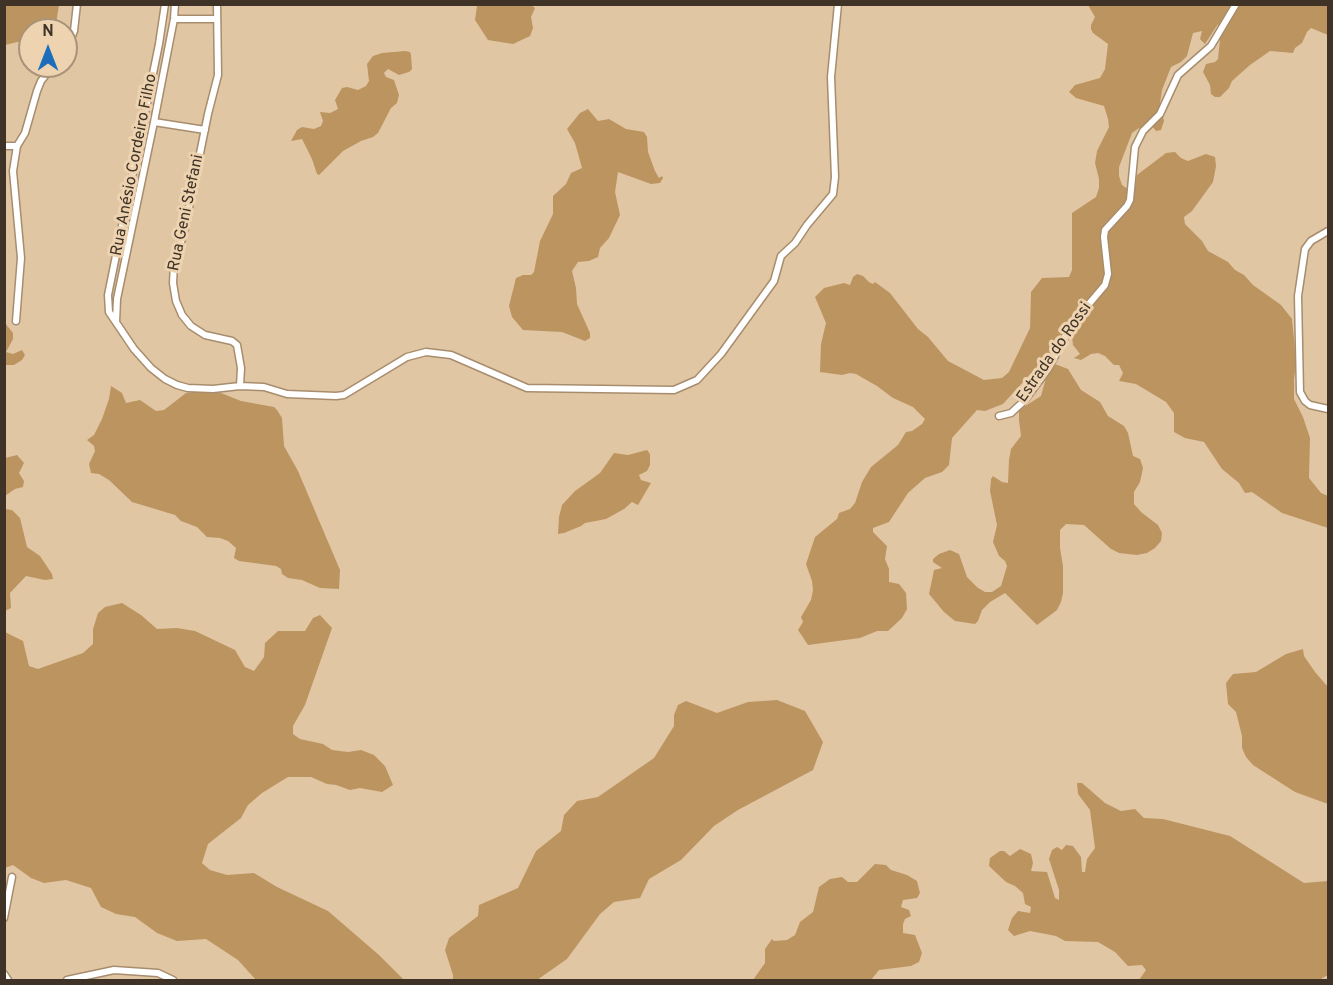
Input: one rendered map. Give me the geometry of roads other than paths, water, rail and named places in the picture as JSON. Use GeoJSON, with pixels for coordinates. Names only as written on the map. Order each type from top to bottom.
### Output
{"type":"FeatureCollection","features":[{"type":"Feature","properties":{"kind":"street","name":"Rua Anésio Cordeiro Filho"},"geometry":{"type":"LineString","coordinates":[[107,307],[154,72],[165,4]]}},
{"type":"Feature","properties":{"kind":"street","name":"Rua Anésio Cordeiro Filho"},"geometry":{"type":"LineString","coordinates":[[116,323],[116,306],[154,122],[175,4]]}},
{"type":"Feature","properties":{"kind":"street","name":"Rua Geni Stefani"},"geometry":{"type":"LineString","coordinates":[[217,4],[218,75],[184,232],[174,264],[173,283],[176,302],[182,315],[191,326],[205,335],[232,341],[237,345],[241,368],[240,386]]}},
{"type":"Feature","properties":{"kind":"street"},"geometry":{"type":"LineString","coordinates":[[116,306],[107,307],[141,357],[165,380],[188,388],[213,389],[240,386],[273,388],[287,394],[344,395],[407,357],[426,352],[451,355],[527,388],[674,390],[688,385],[704,375],[774,281],[781,256],[795,243],[833,194],[835,177],[831,77],[838,4]]}},
{"type":"Feature","properties":{"kind":"street","name":"Estrada do Rossi"},"geometry":{"type":"LineString","coordinates":[[999,416],[1011,412],[1024,401],[1048,369],[1072,324],[1105,285],[1108,274],[1104,237],[1106,230],[1130,200],[1135,147],[1143,131],[1160,114],[1178,75],[1211,46],[1236,4]]}},
{"type":"Feature","properties":{"kind":"street"},"geometry":{"type":"LineString","coordinates":[[174,19],[217,19]]}},
{"type":"Feature","properties":{"kind":"street"},"geometry":{"type":"LineString","coordinates":[[154,72],[163,74]]}},
{"type":"Feature","properties":{"kind":"street"},"geometry":{"type":"LineString","coordinates":[[16,321],[21,258],[13,186],[17,146],[25,133],[43,78]]}},
{"type":"Feature","properties":{"kind":"street"},"geometry":{"type":"LineString","coordinates":[[154,122],[205,130]]}},
{"type":"Feature","properties":{"kind":"street"},"geometry":{"type":"LineString","coordinates":[[4,146],[17,146]]}},
{"type":"Feature","properties":{"kind":"street"},"geometry":{"type":"LineString","coordinates":[[1329,231],[1311,241],[1305,249],[1298,296],[1300,392],[1310,405],[1329,409]]}},
{"type":"Feature","properties":{"kind":"street"},"geometry":{"type":"LineString","coordinates":[[4,918],[12,877]]}},
{"type":"Feature","properties":{"kind":"street"},"geometry":{"type":"LineString","coordinates":[[67,981],[93,973],[114,970],[158,973],[173,981]]}},
{"type":"Feature","properties":{"kind":"street"},"geometry":{"type":"LineString","coordinates":[[93,973],[96,981]]}},
{"type":"Feature","properties":{"kind":"street"},"geometry":{"type":"LineString","coordinates":[[4,974],[8,981]]}}]}
